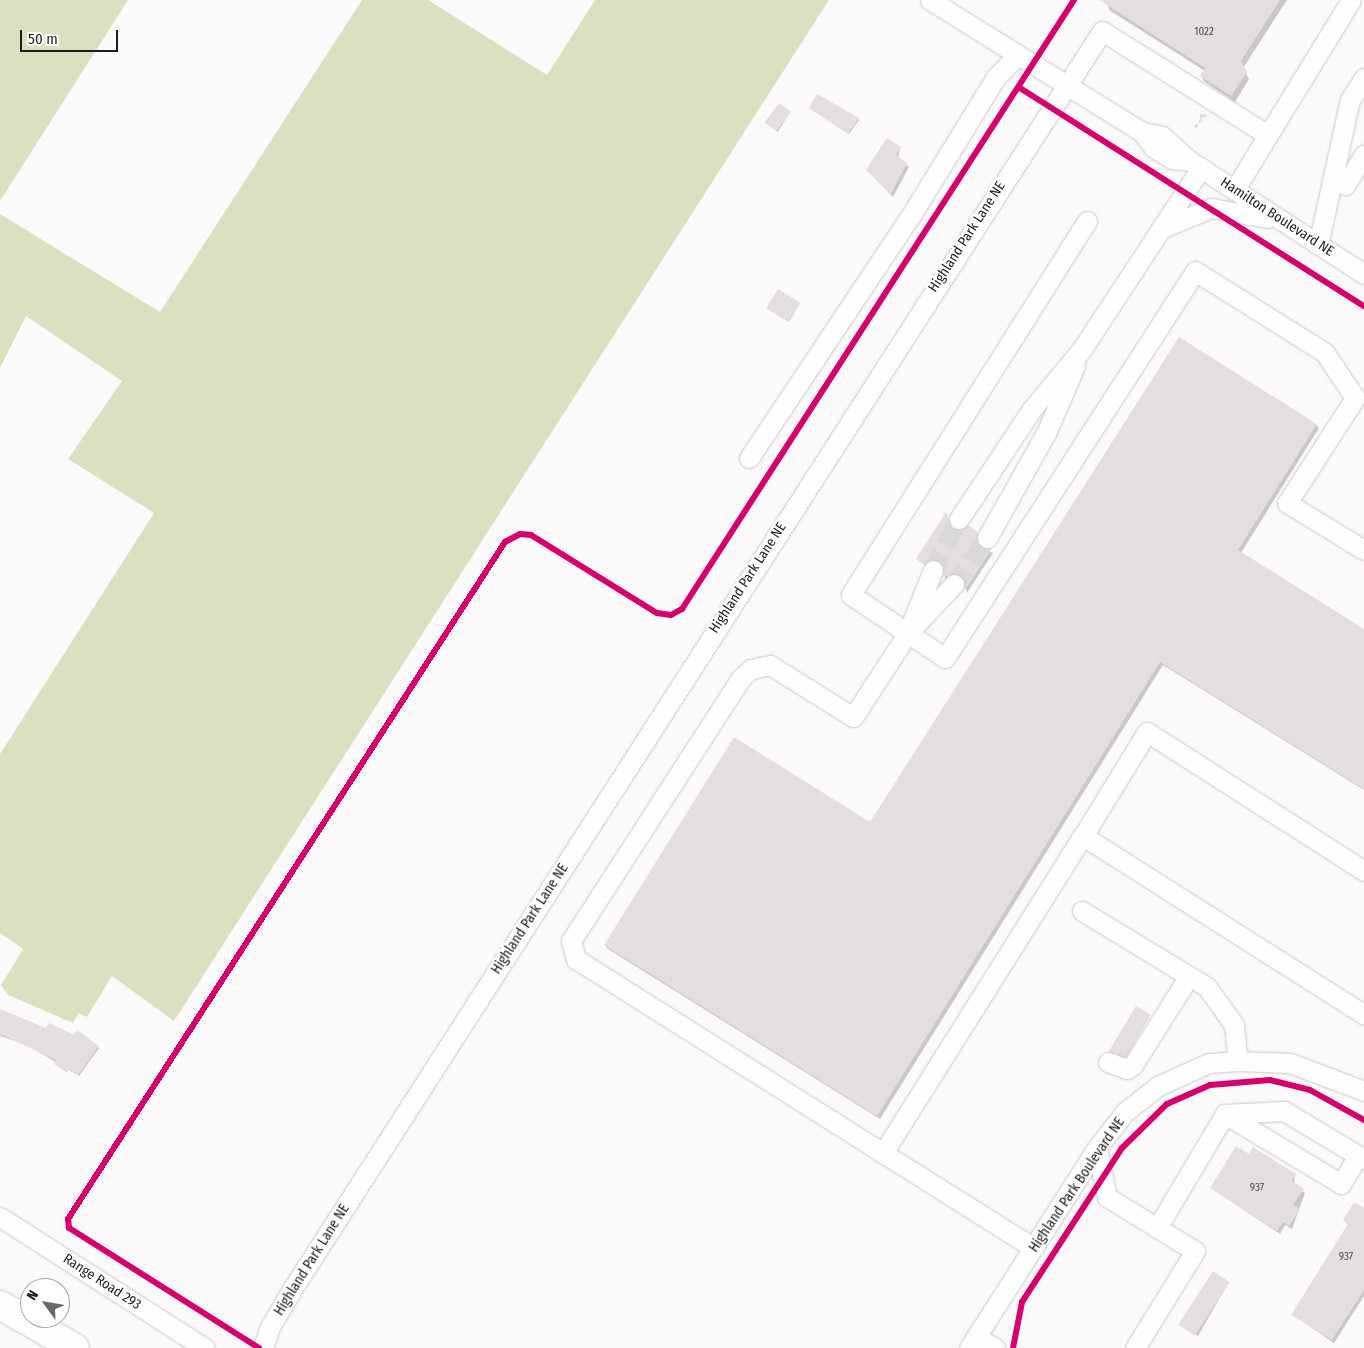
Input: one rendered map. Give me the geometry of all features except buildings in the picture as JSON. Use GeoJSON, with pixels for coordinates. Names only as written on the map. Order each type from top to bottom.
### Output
{"type":"FeatureCollection","features":[{"type":"Feature","properties":{"kind":"highway"},"geometry":{"type":"LineString","coordinates":[[0,1305],[75,1348]]}},
{"type":"Feature","properties":{"kind":"highway"},"geometry":{"type":"LineString","coordinates":[[0,1318],[48,1348]]}},
{"type":"Feature","properties":{"kind":"street","name":"Hamilton Boulevard NE"},"geometry":{"type":"LineString","coordinates":[[930,0],[1142,132],[1160,152],[1195,164],[1235,189],[1282,223],[1364,274]]}},
{"type":"Feature","properties":{"kind":"street"},"geometry":{"type":"LineString","coordinates":[[1235,189],[1351,0]]}},
{"type":"Feature","properties":{"kind":"street","name":"Highland Park Lane NE"},"geometry":{"type":"LineString","coordinates":[[263,1348],[270,1326],[291,1292],[1065,84],[1102,31],[1268,135]]}},
{"type":"Feature","properties":{"kind":"street"},"geometry":{"type":"LineString","coordinates":[[749,458],[910,217],[996,77],[1018,55]]}},
{"type":"Feature","properties":{"kind":"street"},"geometry":{"type":"LineString","coordinates":[[1318,245],[1350,100],[1364,78]]}},
{"type":"Feature","properties":{"kind":"street"},"geometry":{"type":"LineString","coordinates":[[1334,178],[1345,185],[1364,155]]}},
{"type":"Feature","properties":{"kind":"street"},"geometry":{"type":"LineString","coordinates":[[959,520],[1032,409],[1082,349],[1160,228],[1195,164]]}},
{"type":"Feature","properties":{"kind":"street"},"geometry":{"type":"LineString","coordinates":[[1160,228],[1211,208],[1242,211],[1282,223]]}},
{"type":"Feature","properties":{"kind":"street"},"geometry":{"type":"LineString","coordinates":[[1087,220],[851,595],[945,658],[1195,271],[1325,353],[1359,400],[1287,503],[1364,550]]}},
{"type":"Feature","properties":{"kind":"street"},"geometry":{"type":"LineString","coordinates":[[987,538],[1047,431],[1082,349]]}},
{"type":"Feature","properties":{"kind":"street"},"geometry":{"type":"LineString","coordinates":[[908,632],[933,570]]}},
{"type":"Feature","properties":{"kind":"street"},"geometry":{"type":"LineString","coordinates":[[954,584],[908,632],[853,717],[770,665],[751,669],[740,678],[571,941],[571,951],[582,965],[1034,1248]]}},
{"type":"Feature","properties":{"kind":"street"},"geometry":{"type":"LineString","coordinates":[[883,1153],[1084,836],[1147,732],[1364,871]]}},
{"type":"Feature","properties":{"kind":"street"},"geometry":{"type":"LineString","coordinates":[[1084,836],[1364,1014]]}},
{"type":"Feature","properties":{"kind":"street"},"geometry":{"type":"LineString","coordinates":[[1082,911],[1189,976],[1222,1003],[1234,1025],[1238,1061]]}},
{"type":"Feature","properties":{"kind":"street"},"geometry":{"type":"LineString","coordinates":[[1108,1062],[1128,1069],[1133,1065],[1189,976]]}},
{"type":"Feature","properties":{"kind":"street","name":"Highland Park Boulevard NE"},"geometry":{"type":"LineString","coordinates":[[973,1342],[1098,1148],[1125,1112],[1158,1086],[1209,1063],[1238,1061],[1290,1063],[1364,1090]]}},
{"type":"Feature","properties":{"kind":"street"},"geometry":{"type":"LineString","coordinates":[[1284,1111],[1361,1158],[1340,1184],[1225,1114],[1284,1111]]}},
{"type":"Feature","properties":{"kind":"street"},"geometry":{"type":"LineString","coordinates":[[1157,1228],[1225,1114]]}},
{"type":"Feature","properties":{"kind":"street"},"geometry":{"type":"LineString","coordinates":[[1098,1148],[1107,1197],[1195,1251],[1135,1348]]}},
{"type":"Feature","properties":{"kind":"street","name":"Range Road 293"},"geometry":{"type":"LineString","coordinates":[[0,1217],[205,1348]]}},
{"type":"Feature","properties":{"kind":"street"},"geometry":{"type":"LineString","coordinates":[[973,1342],[994,1348]]}},
{"type":"Feature","properties":{"kind":"path"},"geometry":{"type":"LineString","coordinates":[[1195,127],[1201,118]]}},
{"type":"Feature","properties":{"kind":"green space"},"geometry":{"type":"Polygon","coordinates":[[[0,0],[128,0],[0,201],[0,0]]]}},
{"type":"Feature","properties":{"kind":"green space"},"geometry":{"type":"Polygon","coordinates":[[[362,0],[428,0],[547,75],[595,0],[829,0],[174,1021],[112,976],[87,1017],[79,1013],[73,1023],[8,995],[1,985],[23,949],[0,933],[0,754],[154,513],[68,459],[122,381],[26,316],[0,368],[0,214],[160,312],[362,0]]]}},
{"type":"Feature","properties":{"kind":"tunnel"},"geometry":{"type":"LineString","coordinates":[[933,570],[959,519]]}},
{"type":"Feature","properties":{"kind":"tunnel"},"geometry":{"type":"LineString","coordinates":[[954,584],[987,538]]}},
{"type":"Feature","properties":{"kind":"cycle path"},"geometry":{"type":"LineString","coordinates":[[259,1348],[69,1228],[68,1219],[505,542],[520,534],[531,535],[657,613],[671,615],[682,609],[1074,0]]}},
{"type":"Feature","properties":{"kind":"cycle path"},"geometry":{"type":"LineString","coordinates":[[1020,88],[1364,306]]}},
{"type":"Feature","properties":{"kind":"cycle path"},"geometry":{"type":"LineString","coordinates":[[1013,1348],[1022,1302],[1122,1148],[1167,1104],[1210,1085],[1270,1080],[1310,1090],[1364,1120]]}}]}
